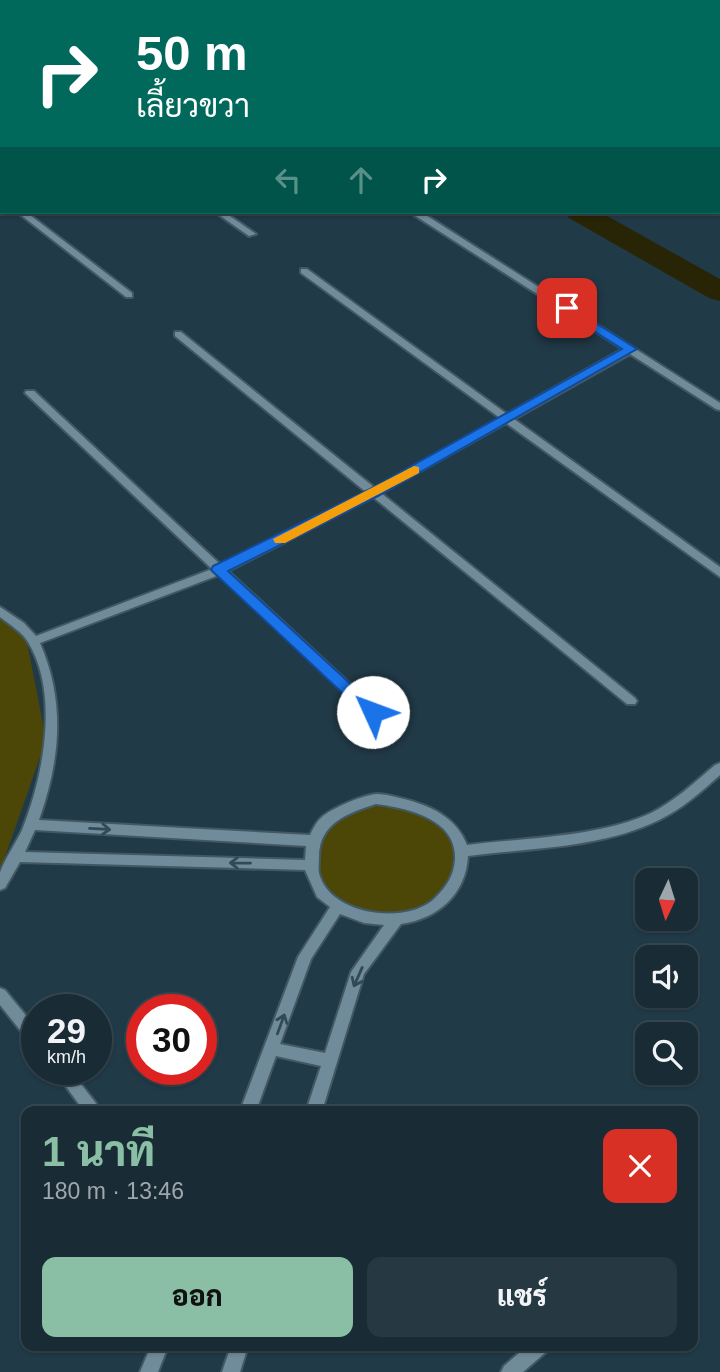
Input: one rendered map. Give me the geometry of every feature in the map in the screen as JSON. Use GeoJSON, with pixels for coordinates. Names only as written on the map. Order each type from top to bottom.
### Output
{"type":"FeatureCollection","features":[{"type":"Feature","properties":{"kind":"street"},"geometry":{"type":"LineString","coordinates":[[24,214],[129,295]]}},
{"type":"Feature","properties":{"kind":"street"},"geometry":{"type":"LineString","coordinates":[[222,214],[252,234]]}},
{"type":"Feature","properties":{"kind":"street"},"geometry":{"type":"LineString","coordinates":[[420,214],[720,407]]}},
{"type":"Feature","properties":{"kind":"street"},"geometry":{"type":"LineString","coordinates":[[304,271],[720,573]]}},
{"type":"Feature","properties":{"kind":"street"},"geometry":{"type":"LineString","coordinates":[[178,334],[631,701]]}},
{"type":"Feature","properties":{"kind":"street"},"geometry":{"type":"LineString","coordinates":[[34,641],[218,570],[373,493],[631,349]]}},
{"type":"Feature","properties":{"kind":"street"},"geometry":{"type":"LineString","coordinates":[[30,393],[373,712]]}},
{"type":"Feature","properties":{"kind":"street"},"geometry":{"type":"LineString","coordinates":[[0,611],[34,641],[48,676],[52,741],[32,825],[0,884]]}},
{"type":"Feature","properties":{"kind":"street"},"geometry":{"type":"LineString","coordinates":[[462,851],[592,833],[645,820],[687,798],[720,768]]}},
{"type":"Feature","properties":{"kind":"street"},"geometry":{"type":"LineString","coordinates":[[376,799],[404,801],[432,811],[451,828],[462,851],[460,876],[448,897],[424,912],[396,920],[365,918],[337,907],[319,889],[309,865],[314,841],[326,821],[349,808],[376,799]]}},
{"type":"Feature","properties":{"kind":"street"},"geometry":{"type":"LineString","coordinates":[[32,825],[314,841]]}},
{"type":"Feature","properties":{"kind":"street"},"geometry":{"type":"LineString","coordinates":[[16,857],[309,865]]}},
{"type":"Feature","properties":{"kind":"street"},"geometry":{"type":"LineString","coordinates":[[250,1106],[305,957],[337,907]]}},
{"type":"Feature","properties":{"kind":"street"},"geometry":{"type":"LineString","coordinates":[[316,1106],[358,972],[396,920]]}},
{"type":"Feature","properties":{"kind":"street"},"geometry":{"type":"LineString","coordinates":[[0,994],[21,1020]]}},
{"type":"Feature","properties":{"kind":"street"},"geometry":{"type":"LineString","coordinates":[[272,1049],[330,1061]]}},
{"type":"Feature","properties":{"kind":"street"},"geometry":{"type":"LineString","coordinates":[[73,1085],[89,1106]]}},
{"type":"Feature","properties":{"kind":"street"},"geometry":{"type":"LineString","coordinates":[[149,1372],[157,1351]]}},
{"type":"Feature","properties":{"kind":"street"},"geometry":{"type":"LineString","coordinates":[[231,1372],[237,1351]]}},
{"type":"Feature","properties":{"kind":"street"},"geometry":{"type":"LineString","coordinates":[[510,1372],[534,1351]]}},
{"type":"Feature","properties":{"kind":"shaded area"},"geometry":{"type":"Polygon","coordinates":[[[0,613],[26,637],[46,740],[0,871],[0,613]]]}},
{"type":"Feature","properties":{"kind":"shaded area"},"geometry":{"type":"Polygon","coordinates":[[[376,799],[404,801],[451,828],[460,876],[424,912],[365,918],[319,889],[316,849],[322,828],[340,815],[376,799]]]}},
{"type":"Feature","properties":{"kind":"waterway"},"geometry":{"type":"LineString","coordinates":[[583,214],[720,292]]}},
{"type":"Feature","properties":{"kind":"slow traffic"},"geometry":{"type":"LineString","coordinates":[[280,539],[414,470]]}},
{"type":"Feature","properties":{"kind":"route"},"geometry":{"type":"LineString","coordinates":[[373,712],[218,570],[373,493],[631,349],[567,308]]}}]}
